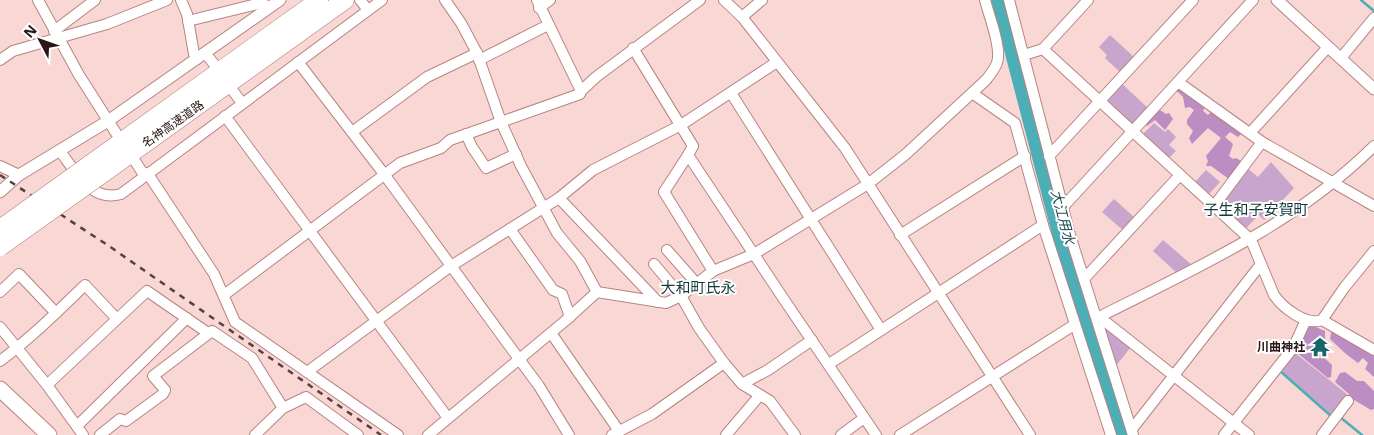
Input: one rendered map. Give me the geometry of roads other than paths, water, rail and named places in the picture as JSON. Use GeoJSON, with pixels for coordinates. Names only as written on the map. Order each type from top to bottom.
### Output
{"type":"FeatureCollection","features":[{"type":"Feature","properties":{"kind":"highway","name":"名神高速道路"},"geometry":{"type":"LineString","coordinates":[[0,247],[94,171],[319,0]]}},
{"type":"Feature","properties":{"kind":"highway","name":"名神高速道路"},"geometry":{"type":"LineString","coordinates":[[0,229],[94,171],[345,0]]}},
{"type":"Feature","properties":{"kind":"main road"},"geometry":{"type":"LineString","coordinates":[[0,389],[49,435]]}},
{"type":"Feature","properties":{"kind":"street"},"geometry":{"type":"LineString","coordinates":[[38,0],[56,35],[116,133]]}},
{"type":"Feature","properties":{"kind":"street"},"geometry":{"type":"LineString","coordinates":[[56,35],[95,0]]}},
{"type":"Feature","properties":{"kind":"street"},"geometry":{"type":"LineString","coordinates":[[0,60],[13,51],[56,35],[107,24],[167,0]]}},
{"type":"Feature","properties":{"kind":"street"},"geometry":{"type":"LineString","coordinates":[[181,0],[188,20],[194,54],[214,64]]}},
{"type":"Feature","properties":{"kind":"street"},"geometry":{"type":"LineString","coordinates":[[0,191],[20,175],[108,121],[280,0]]}},
{"type":"Feature","properties":{"kind":"street"},"geometry":{"type":"LineString","coordinates":[[360,0],[368,10]]}},
{"type":"Feature","properties":{"kind":"street"},"geometry":{"type":"LineString","coordinates":[[60,151],[83,182],[95,192],[113,197],[121,194],[382,0]]}},
{"type":"Feature","properties":{"kind":"street"},"geometry":{"type":"LineString","coordinates":[[445,0],[461,23],[478,57],[501,122],[556,233],[580,260],[597,292]]}},
{"type":"Feature","properties":{"kind":"street"},"geometry":{"type":"LineString","coordinates":[[550,0],[538,4],[581,90]]}},
{"type":"Feature","properties":{"kind":"street"},"geometry":{"type":"LineString","coordinates":[[224,295],[400,163],[441,148],[450,140],[580,94],[581,90],[633,48],[700,0]]}},
{"type":"Feature","properties":{"kind":"street"},"geometry":{"type":"LineString","coordinates":[[724,0],[742,17],[845,148],[1030,435]]}},
{"type":"Feature","properties":{"kind":"street"},"geometry":{"type":"LineString","coordinates":[[742,17],[762,0]]}},
{"type":"Feature","properties":{"kind":"street"},"geometry":{"type":"LineString","coordinates":[[597,292],[666,303],[681,296],[713,272],[754,254],[868,184],[906,154],[986,80],[998,62],[999,52],[985,0]]}},
{"type":"Feature","properties":{"kind":"street"},"geometry":{"type":"LineString","coordinates":[[1009,0],[1063,207],[1132,432]]}},
{"type":"Feature","properties":{"kind":"street"},"geometry":{"type":"LineString","coordinates":[[1024,55],[1043,49],[1088,0]]}},
{"type":"Feature","properties":{"kind":"street"},"geometry":{"type":"LineString","coordinates":[[1049,156],[1193,0]]}},
{"type":"Feature","properties":{"kind":"street"},"geometry":{"type":"LineString","coordinates":[[1063,207],[1252,0]]}},
{"type":"Feature","properties":{"kind":"street"},"geometry":{"type":"LineString","coordinates":[[1277,0],[1374,89]]}},
{"type":"Feature","properties":{"kind":"street"},"geometry":{"type":"LineString","coordinates":[[188,20],[261,3],[270,7]]}},
{"type":"Feature","properties":{"kind":"street"},"geometry":{"type":"LineString","coordinates":[[1340,58],[1374,18]]}},
{"type":"Feature","properties":{"kind":"street"},"geometry":{"type":"LineString","coordinates":[[352,132],[427,77],[478,57],[548,25]]}},
{"type":"Feature","properties":{"kind":"street"},"geometry":{"type":"LineString","coordinates":[[1250,133],[1328,47]]}},
{"type":"Feature","properties":{"kind":"street"},"geometry":{"type":"LineString","coordinates":[[633,48],[693,146],[664,192],[713,272]]}},
{"type":"Feature","properties":{"kind":"street"},"geometry":{"type":"LineString","coordinates":[[1043,49],[1251,240],[1274,295],[1279,302],[1306,320],[1316,322],[1322,320],[1344,288],[1374,251]]}},
{"type":"Feature","properties":{"kind":"street"},"geometry":{"type":"LineString","coordinates":[[298,62],[384,174],[520,359],[569,435]]}},
{"type":"Feature","properties":{"kind":"street"},"geometry":{"type":"LineString","coordinates":[[307,372],[451,266],[559,198],[593,170],[681,125],[777,62]]}},
{"type":"Feature","properties":{"kind":"street"},"geometry":{"type":"LineString","coordinates":[[1178,82],[1262,142],[1374,206]]}},
{"type":"Feature","properties":{"kind":"street"},"geometry":{"type":"LineString","coordinates":[[233,91],[242,103]]}},
{"type":"Feature","properties":{"kind":"street"},"geometry":{"type":"LineString","coordinates":[[731,93],[881,330]]}},
{"type":"Feature","properties":{"kind":"street"},"geometry":{"type":"LineString","coordinates":[[972,93],[1015,123],[1043,225],[1111,435]]}},
{"type":"Feature","properties":{"kind":"street"},"geometry":{"type":"LineString","coordinates":[[225,116],[448,418]]}},
{"type":"Feature","properties":{"kind":"street"},"geometry":{"type":"LineString","coordinates":[[466,134],[486,168],[516,154]]}},
{"type":"Feature","properties":{"kind":"street"},"geometry":{"type":"LineString","coordinates":[[1214,206],[1262,142]]}},
{"type":"Feature","properties":{"kind":"street"},"geometry":{"type":"LineString","coordinates":[[1097,318],[1251,240],[1334,183],[1374,146]]}},
{"type":"Feature","properties":{"kind":"street"},"geometry":{"type":"LineString","coordinates":[[688,154],[876,435]]}},
{"type":"Feature","properties":{"kind":"street"},"geometry":{"type":"LineString","coordinates":[[900,235],[1025,156]]}},
{"type":"Feature","properties":{"kind":"street"},"geometry":{"type":"LineString","coordinates":[[135,161],[142,172],[148,174],[214,274],[235,322],[398,435]]}},
{"type":"Feature","properties":{"kind":"street"},"geometry":{"type":"LineString","coordinates":[[0,166],[20,175]]}},
{"type":"Feature","properties":{"kind":"street"},"geometry":{"type":"LineString","coordinates":[[1084,279],[1180,175]]}},
{"type":"Feature","properties":{"kind":"street"},"geometry":{"type":"LineString","coordinates":[[559,198],[658,302]]}},
{"type":"Feature","properties":{"kind":"street"},"geometry":{"type":"LineString","coordinates":[[828,364],[1043,225]]}},
{"type":"Feature","properties":{"kind":"street"},"geometry":{"type":"LineString","coordinates":[[510,229],[553,290],[562,294],[570,317]]}},
{"type":"Feature","properties":{"kind":"street"},"geometry":{"type":"LineString","coordinates":[[667,250],[697,284]]}},
{"type":"Feature","properties":{"kind":"street"},"geometry":{"type":"LineString","coordinates":[[654,264],[681,296],[699,328],[724,363],[742,384],[770,400],[795,435]]}},
{"type":"Feature","properties":{"kind":"street"},"geometry":{"type":"LineString","coordinates":[[1132,432],[1261,264]]}},
{"type":"Feature","properties":{"kind":"street"},"geometry":{"type":"LineString","coordinates":[[0,292],[19,274],[56,313]]}},
{"type":"Feature","properties":{"kind":"street"},"geometry":{"type":"LineString","coordinates":[[0,361],[18,348],[85,285],[117,320]]}},
{"type":"Feature","properties":{"kind":"street"},"geometry":{"type":"LineString","coordinates":[[47,386],[147,291],[208,333]]}},
{"type":"Feature","properties":{"kind":"street"},"geometry":{"type":"LineString","coordinates":[[428,435],[570,317],[597,292]]}},
{"type":"Feature","properties":{"kind":"street"},"geometry":{"type":"LineString","coordinates":[[0,326],[80,431],[187,318]]}},
{"type":"Feature","properties":{"kind":"street"},"geometry":{"type":"LineString","coordinates":[[1097,318],[1107,323],[1249,435]]}},
{"type":"Feature","properties":{"kind":"street"},"geometry":{"type":"LineString","coordinates":[[1224,435],[1293,348],[1306,320]]}},
{"type":"Feature","properties":{"kind":"street"},"geometry":{"type":"LineString","coordinates":[[1322,320],[1374,350]]}},
{"type":"Feature","properties":{"kind":"street"},"geometry":{"type":"LineString","coordinates":[[900,435],[1074,324]]}},
{"type":"Feature","properties":{"kind":"street"},"geometry":{"type":"LineString","coordinates":[[100,435],[120,419],[126,421],[162,394],[165,390],[153,376],[212,331],[252,358],[283,408]]}},
{"type":"Feature","properties":{"kind":"street"},"geometry":{"type":"LineString","coordinates":[[551,333],[615,433],[652,414],[724,363]]}},
{"type":"Feature","properties":{"kind":"street"},"geometry":{"type":"LineString","coordinates":[[742,384],[768,370],[812,340]]}},
{"type":"Feature","properties":{"kind":"street"},"geometry":{"type":"LineString","coordinates":[[726,435],[760,395]]}},
{"type":"Feature","properties":{"kind":"street"},"geometry":{"type":"LineString","coordinates":[[255,435],[283,408],[306,397],[358,435]]}},
{"type":"Feature","properties":{"kind":"street"},"geometry":{"type":"LineString","coordinates":[[1322,435],[1348,401]]}},
{"type":"Feature","properties":{"kind":"street"},"geometry":{"type":"LineString","coordinates":[[841,435],[864,418]]}},
{"type":"Feature","properties":{"kind":"water","name":"大江用水"},"geometry":{"type":"Polygon","coordinates":[[[991,0],[1005,0],[1130,435],[1115,435],[1055,246],[991,0]]]}},
{"type":"Feature","properties":{"kind":"waterway"},"geometry":{"type":"LineString","coordinates":[[1361,0],[1374,11]]}},
{"type":"Feature","properties":{"kind":"waterway"},"geometry":{"type":"LineString","coordinates":[[1280,371],[1331,416]]}},
{"type":"Feature","properties":{"kind":"waterway"},"geometry":{"type":"LineString","coordinates":[[1340,417],[1362,435]]}},
{"type":"Feature","properties":{"kind":"railway"},"geometry":{"type":"LineString","coordinates":[[0,175],[109,246],[381,435]]}},
{"type":"Feature","properties":{"kind":"place","name":"川曲神社"},"geometry":{"type":"Point","coordinates":[1320,347]}},
{"type":"Feature","properties":{"kind":"district","name":"子生和子安賀町"},"geometry":{"type":"Point","coordinates":[1256,210]}},
{"type":"Feature","properties":{"kind":"district","name":"大和町氏永"},"geometry":{"type":"Point","coordinates":[698,288]}}]}
